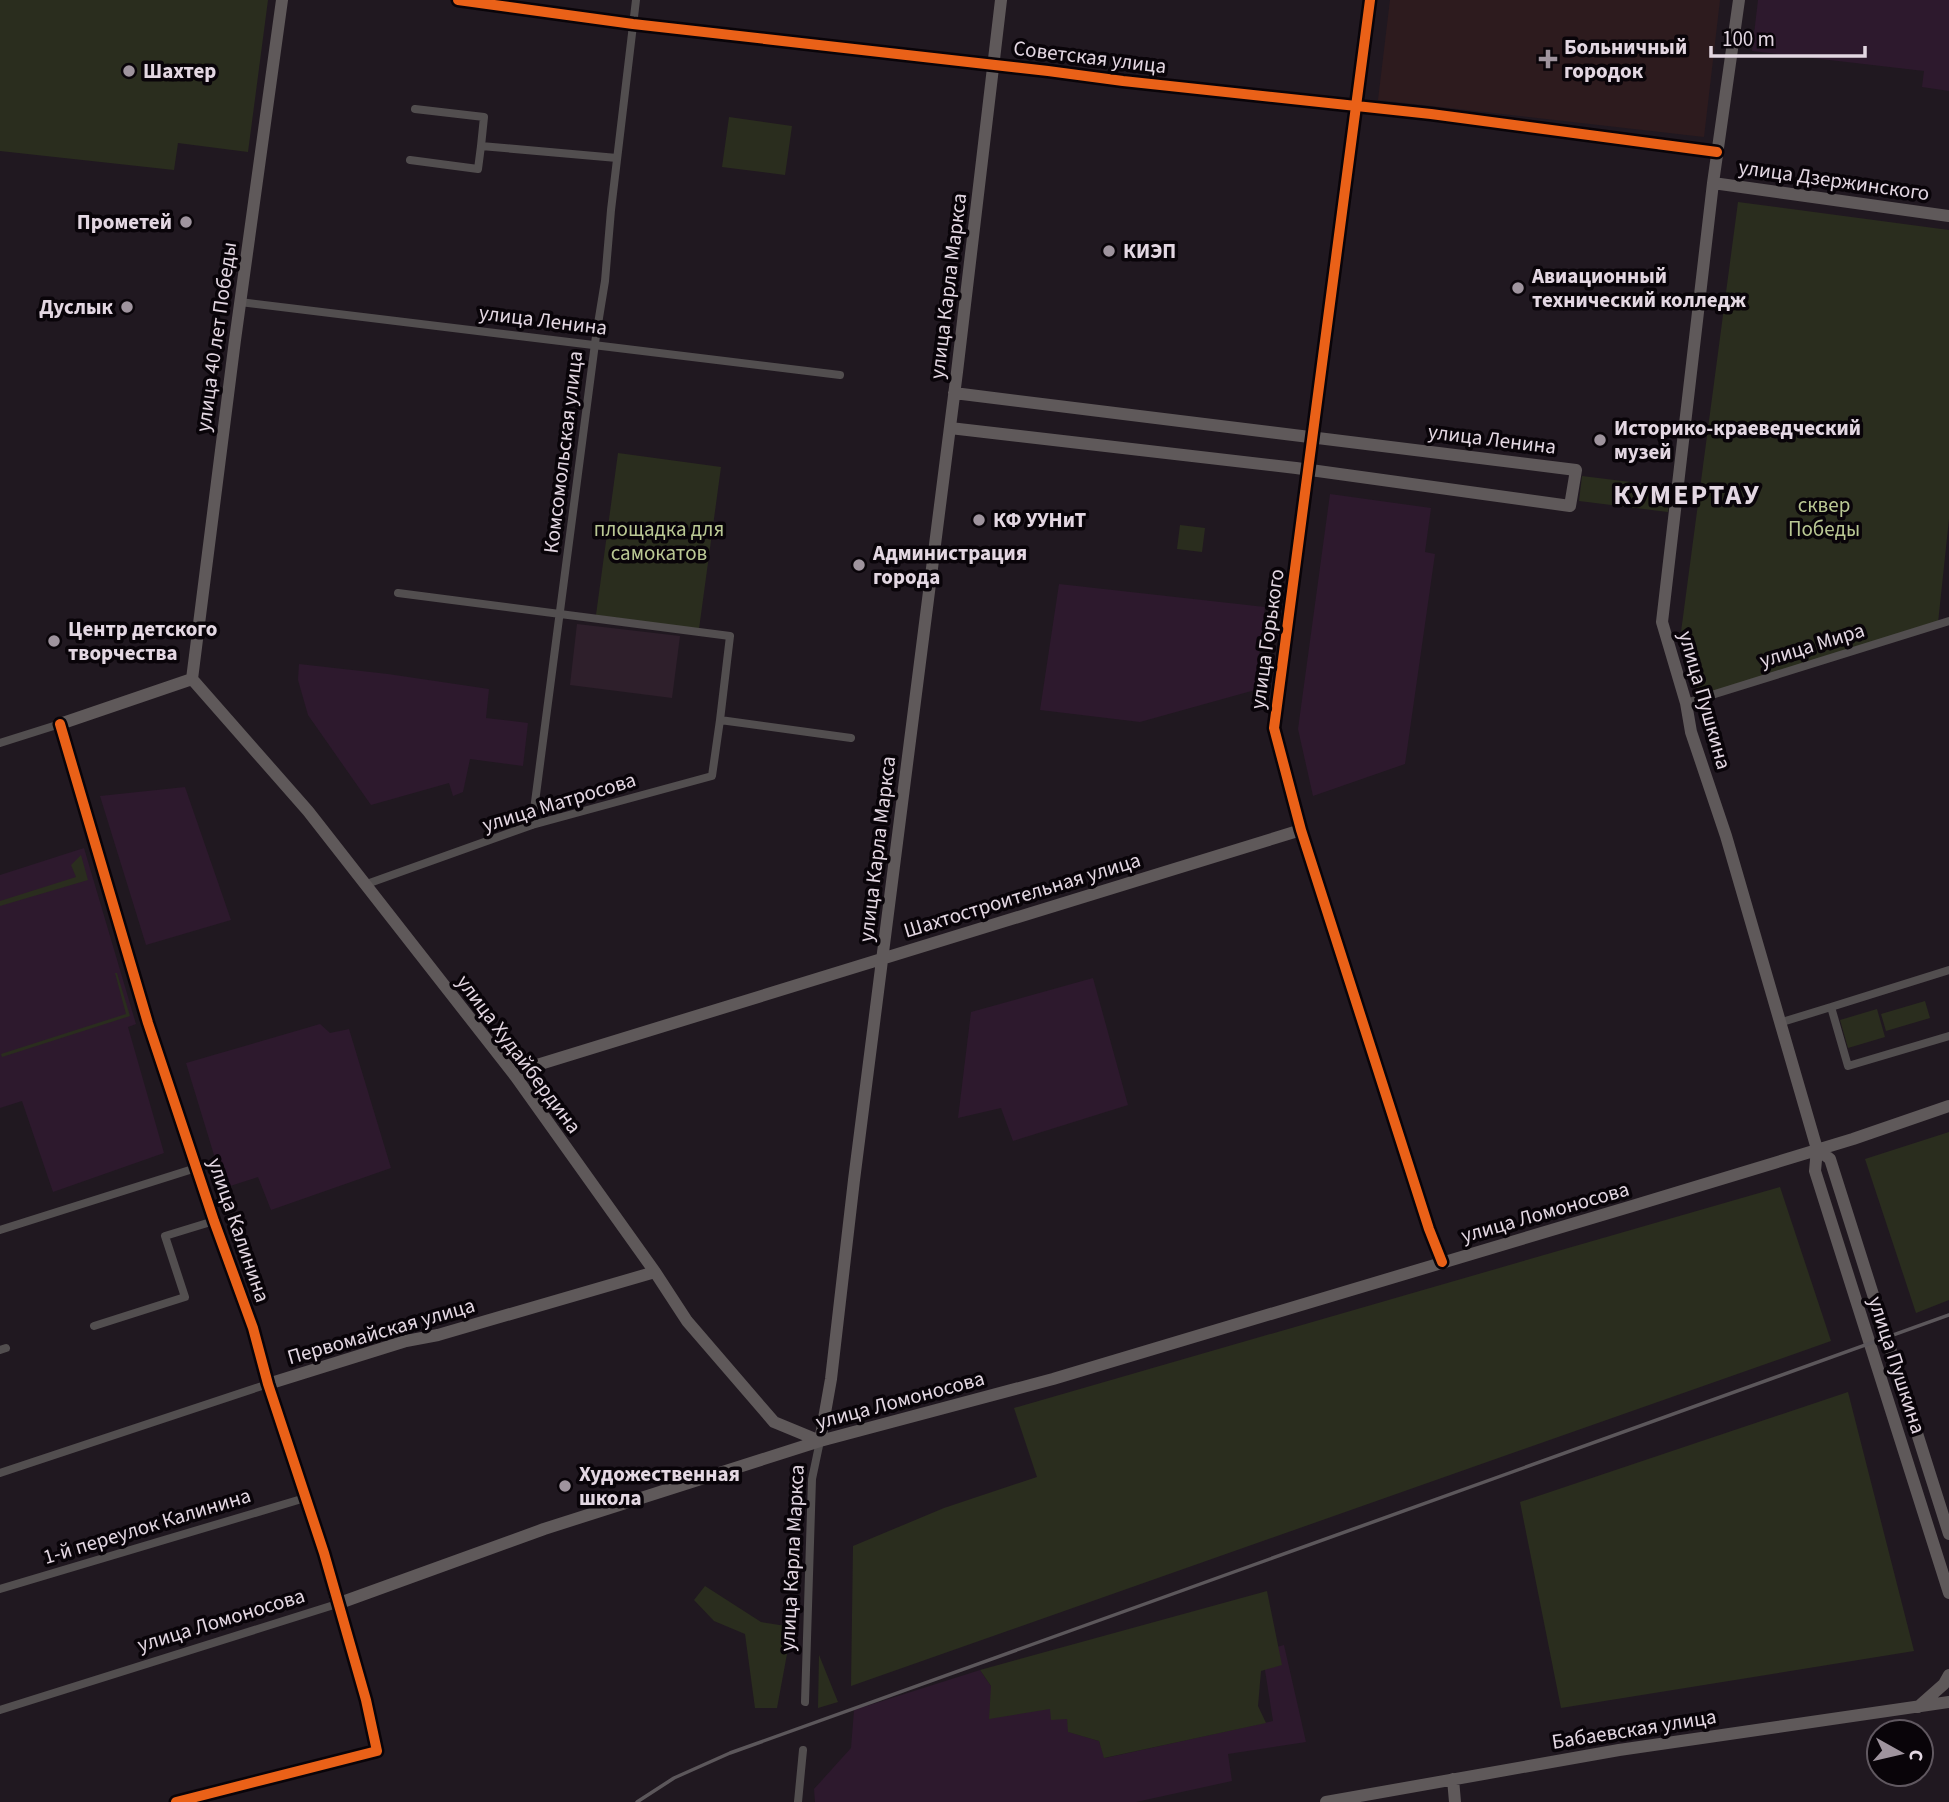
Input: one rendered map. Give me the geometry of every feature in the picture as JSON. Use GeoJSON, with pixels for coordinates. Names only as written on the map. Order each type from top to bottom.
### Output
{"type":"FeatureCollection","features":[{"type":"Feature","properties":{"kind":"main road","name":"улица 40 лет Победы"},"geometry":{"type":"LineString","coordinates":[[192,679],[282,0]]}},
{"type":"Feature","properties":{"kind":"main road","name":"Советская улица"},"geometry":{"type":"LineString","coordinates":[[458,0],[633,24],[1431,114],[1717,152]]}},
{"type":"Feature","properties":{"kind":"main road","name":"улица Карла Маркса"},"geometry":{"type":"LineString","coordinates":[[820,1441],[831,1378],[1001,0]]}},
{"type":"Feature","properties":{"kind":"main road","name":"улица Горького"},"geometry":{"type":"LineString","coordinates":[[1370,0],[1274,728],[1301,830],[1429,1229],[1442,1262]]}},
{"type":"Feature","properties":{"kind":"main road","name":"улица Пушкина"},"geometry":{"type":"LineString","coordinates":[[1739,0],[1713,183],[1662,622],[1686,703],[1690,732],[1727,836],[1817,1149],[1815,1171],[1949,1593]]}},
{"type":"Feature","properties":{"kind":"main road","name":"улица Дзержинского"},"geometry":{"type":"LineString","coordinates":[[1713,183],[1949,216]]}},
{"type":"Feature","properties":{"kind":"main road","name":"улица Ленина"},"geometry":{"type":"LineString","coordinates":[[950,428],[1309,470],[1570,506],[1576,470],[954,393]]}},
{"type":"Feature","properties":{"kind":"main road"},"geometry":{"type":"LineString","coordinates":[[60,724],[192,679]]}},
{"type":"Feature","properties":{"kind":"main road","name":"улица Худайбердина"},"geometry":{"type":"LineString","coordinates":[[192,679],[307,811],[516,1077],[687,1321],[774,1422],[820,1441]]}},
{"type":"Feature","properties":{"kind":"main road","name":"улица Калинина"},"geometry":{"type":"LineString","coordinates":[[60,724],[148,1023],[253,1328],[268,1384],[324,1553],[337,1604]]}},
{"type":"Feature","properties":{"kind":"main road","name":"Шахтостроительная улица"},"geometry":{"type":"LineString","coordinates":[[516,1077],[537,1065],[1301,830]]}},
{"type":"Feature","properties":{"kind":"main road","name":"улица Ломоносова"},"geometry":{"type":"LineString","coordinates":[[337,1604],[544,1529],[820,1441],[1053,1379],[1817,1149],[1949,1106]]}},
{"type":"Feature","properties":{"kind":"main road","name":"улица Пушкина"},"geometry":{"type":"LineString","coordinates":[[1817,1149],[1830,1159],[1949,1534]]}},
{"type":"Feature","properties":{"kind":"main road","name":"Первомайская улица"},"geometry":{"type":"LineString","coordinates":[[268,1384],[406,1341],[438,1335],[655,1272]]}},
{"type":"Feature","properties":{"kind":"main road"},"geometry":{"type":"LineString","coordinates":[[1919,1707],[1944,1684],[1949,1675]]}},
{"type":"Feature","properties":{"kind":"main road","name":"Бабаевская улица"},"geometry":{"type":"LineString","coordinates":[[1326,1802],[1619,1750],[1949,1702]]}},
{"type":"Feature","properties":{"kind":"main road"},"geometry":{"type":"LineString","coordinates":[[1453,1779],[1455,1802]]}},
{"type":"Feature","properties":{"kind":"street","name":"Комсомольская улица"},"geometry":{"type":"LineString","coordinates":[[532,825],[594,346],[606,281],[617,158],[636,0]]}},
{"type":"Feature","properties":{"kind":"street"},"geometry":{"type":"LineString","coordinates":[[410,160],[478,169],[484,117],[415,109]]}},
{"type":"Feature","properties":{"kind":"street"},"geometry":{"type":"LineString","coordinates":[[481,146],[617,158]]}},
{"type":"Feature","properties":{"kind":"street","name":"улица Ленина"},"geometry":{"type":"LineString","coordinates":[[240,302],[841,376]]}},
{"type":"Feature","properties":{"kind":"street"},"geometry":{"type":"LineString","coordinates":[[398,593],[560,614]]}},
{"type":"Feature","properties":{"kind":"street","name":"улица Матросова"},"geometry":{"type":"LineString","coordinates":[[364,885],[532,825],[712,776],[730,636],[560,614]]}},
{"type":"Feature","properties":{"kind":"street","name":"улица Мира"},"geometry":{"type":"LineString","coordinates":[[1686,703],[1949,621]]}},
{"type":"Feature","properties":{"kind":"street"},"geometry":{"type":"LineString","coordinates":[[720,720],[851,738]]}},
{"type":"Feature","properties":{"kind":"street"},"geometry":{"type":"LineString","coordinates":[[0,743],[60,724]]}},
{"type":"Feature","properties":{"kind":"street"},"geometry":{"type":"LineString","coordinates":[[1779,1023],[1949,970]]}},
{"type":"Feature","properties":{"kind":"street"},"geometry":{"type":"LineString","coordinates":[[1831,1007],[1848,1066],[1949,1036]]}},
{"type":"Feature","properties":{"kind":"street"},"geometry":{"type":"LineString","coordinates":[[0,1230],[196,1168]]}},
{"type":"Feature","properties":{"kind":"street"},"geometry":{"type":"LineString","coordinates":[[94,1326],[185,1297],[166,1236],[214,1221]]}},
{"type":"Feature","properties":{"kind":"street","name":"Первомайская улица"},"geometry":{"type":"LineString","coordinates":[[0,1474],[268,1384]]}},
{"type":"Feature","properties":{"kind":"street","name":"улица Карла Маркса"},"geometry":{"type":"LineString","coordinates":[[805,1702],[812,1479],[820,1441]]}},
{"type":"Feature","properties":{"kind":"street","name":"1-й переулок Калинина"},"geometry":{"type":"LineString","coordinates":[[0,1588],[305,1498]]}},
{"type":"Feature","properties":{"kind":"street","name":"улица Ломоносова"},"geometry":{"type":"LineString","coordinates":[[0,1710],[337,1604]]}},
{"type":"Feature","properties":{"kind":"street","name":"улица Калинина"},"geometry":{"type":"LineString","coordinates":[[176,1802],[377,1751],[366,1700],[337,1604]]}},
{"type":"Feature","properties":{"kind":"street"},"geometry":{"type":"LineString","coordinates":[[798,1802],[803,1750]]}},
{"type":"Feature","properties":{"kind":"shaded area","name":"Больничный городок"},"geometry":{"type":"Polygon","coordinates":[[[1390,0],[1720,0],[1704,137],[1378,100],[1390,0]]]}},
{"type":"Feature","properties":{"kind":"shaded area"},"geometry":{"type":"Polygon","coordinates":[[[1758,0],[1949,0],[1949,91],[1922,87],[1924,71],[1752,51],[1758,0]]]}},
{"type":"Feature","properties":{"kind":"shaded area"},"geometry":{"type":"Polygon","coordinates":[[[1330,494],[1431,508],[1425,552],[1435,554],[1405,764],[1313,796],[1298,729],[1330,494]]]}},
{"type":"Feature","properties":{"kind":"shaded area"},"geometry":{"type":"Polygon","coordinates":[[[1059,584],[1265,607],[1255,690],[1140,722],[1040,710],[1059,584]]]}},
{"type":"Feature","properties":{"kind":"shaded area"},"geometry":{"type":"Polygon","coordinates":[[[577,624],[680,636],[672,698],[570,685],[577,624]]]}},
{"type":"Feature","properties":{"kind":"shaded area"},"geometry":{"type":"Polygon","coordinates":[[[299,664],[489,689],[486,718],[528,723],[523,766],[470,759],[463,792],[453,796],[449,783],[371,805],[308,715],[298,680],[299,664]]]}},
{"type":"Feature","properties":{"kind":"shaded area"},"geometry":{"type":"Polygon","coordinates":[[[185,787],[231,920],[146,945],[100,796],[185,787]]]}},
{"type":"Feature","properties":{"kind":"shaded area"},"geometry":{"type":"Polygon","coordinates":[[[84,848],[136,1024],[128,1027],[164,1153],[53,1192],[22,1101],[0,1108],[0,875],[84,848]]]}},
{"type":"Feature","properties":{"kind":"shaded area"},"geometry":{"type":"Polygon","coordinates":[[[1093,978],[1128,1105],[1013,1141],[1001,1108],[958,1118],[971,1012],[1093,978]]]}},
{"type":"Feature","properties":{"kind":"shaded area"},"geometry":{"type":"Polygon","coordinates":[[[320,1024],[330,1033],[349,1029],[391,1168],[271,1210],[258,1177],[224,1188],[186,1063],[320,1024]]]}},
{"type":"Feature","properties":{"kind":"shaded area"},"geometry":{"type":"Polygon","coordinates":[[[1284,1645],[1306,1742],[1228,1754],[1232,1781],[1136,1802],[815,1802],[814,1789],[851,1748],[854,1710],[980,1670],[991,1686],[1050,1709],[1067,1719],[1069,1732],[1099,1741],[1105,1758],[1273,1721],[1262,1651],[1284,1645]]]}},
{"type":"Feature","properties":{"kind":"green space","name":"Шахтер"},"geometry":{"type":"Polygon","coordinates":[[[0,0],[268,0],[248,152],[178,143],[174,170],[0,151],[0,0]]]}},
{"type":"Feature","properties":{"kind":"green space"},"geometry":{"type":"Polygon","coordinates":[[[729,117],[792,126],[785,175],[722,167],[729,117]]]}},
{"type":"Feature","properties":{"kind":"green space","name":"сквер Победы"},"geometry":{"type":"Polygon","coordinates":[[[1738,202],[1949,230],[1949,519],[1938,623],[1700,698],[1681,632],[1738,202]]]}},
{"type":"Feature","properties":{"kind":"green space","name":"площадка для самокатов"},"geometry":{"type":"Polygon","coordinates":[[[618,453],[721,467],[699,629],[596,615],[618,453]]]}},
{"type":"Feature","properties":{"kind":"green space"},"geometry":{"type":"Polygon","coordinates":[[[1582,476],[1671,487],[1668,512],[1579,501],[1582,476]]]}},
{"type":"Feature","properties":{"kind":"green space"},"geometry":{"type":"Polygon","coordinates":[[[1180,525],[1205,528],[1202,552],[1177,549],[1180,525]]]}},
{"type":"Feature","properties":{"kind":"green space"},"geometry":{"type":"Polygon","coordinates":[[[81,855],[88,880],[0,906],[0,901],[76,877],[71,865],[81,855]]]}},
{"type":"Feature","properties":{"kind":"green space"},"geometry":{"type":"Polygon","coordinates":[[[115,973],[130,1016],[2,1057],[1,1054],[126,1014],[115,973]]]}},
{"type":"Feature","properties":{"kind":"green space"},"geometry":{"type":"Polygon","coordinates":[[[1925,1001],[1930,1018],[1886,1031],[1881,1014],[1925,1001]]]}},
{"type":"Feature","properties":{"kind":"green space"},"geometry":{"type":"Polygon","coordinates":[[[1877,1009],[1885,1037],[1848,1048],[1840,1020],[1877,1009]]]}},
{"type":"Feature","properties":{"kind":"green space"},"geometry":{"type":"Polygon","coordinates":[[[1949,1132],[1949,1300],[1916,1313],[1865,1159],[1949,1132]]]}},
{"type":"Feature","properties":{"kind":"green space"},"geometry":{"type":"Polygon","coordinates":[[[1780,1187],[1831,1341],[851,1686],[853,1546],[944,1508],[1037,1477],[1014,1408],[1780,1187]]]}},
{"type":"Feature","properties":{"kind":"green space"},"geometry":{"type":"Polygon","coordinates":[[[1848,1392],[1914,1651],[1561,1708],[1520,1502],[1848,1392]]]}},
{"type":"Feature","properties":{"kind":"green space"},"geometry":{"type":"Polygon","coordinates":[[[705,1586],[761,1622],[792,1627],[777,1708],[755,1708],[745,1634],[714,1621],[694,1600],[705,1586]]]}},
{"type":"Feature","properties":{"kind":"green space"},"geometry":{"type":"Polygon","coordinates":[[[1267,1591],[1282,1665],[1261,1671],[1258,1706],[1266,1723],[1104,1758],[1099,1741],[1068,1732],[1067,1719],[1051,1720],[1050,1709],[989,1719],[991,1686],[980,1670],[1267,1591]]]}},
{"type":"Feature","properties":{"kind":"green space"},"geometry":{"type":"Polygon","coordinates":[[[819,1655],[838,1702],[818,1708],[819,1655]]]}},
{"type":"Feature","properties":{"kind":"railway"},"geometry":{"type":"LineString","coordinates":[[637,1802],[674,1778],[730,1753],[1949,1315]]}},
{"type":"Feature","properties":{"kind":"cycle path"},"geometry":{"type":"LineString","coordinates":[[458,0],[633,24],[1431,114],[1717,152]]}},
{"type":"Feature","properties":{"kind":"cycle path"},"geometry":{"type":"LineString","coordinates":[[1370,0],[1274,728],[1301,830],[1429,1229],[1442,1262]]}},
{"type":"Feature","properties":{"kind":"cycle path"},"geometry":{"type":"LineString","coordinates":[[60,724],[148,1023],[253,1328],[268,1384],[324,1553],[366,1700],[377,1751],[176,1802]]}},
{"type":"Feature","properties":{"kind":"place","name":"Больничный городок"},"geometry":{"type":"Point","coordinates":[1548,59]}},
{"type":"Feature","properties":{"kind":"place","name":"Шахтер"},"geometry":{"type":"Point","coordinates":[129,71]}},
{"type":"Feature","properties":{"kind":"place","name":"Прометей"},"geometry":{"type":"Point","coordinates":[186,222]}},
{"type":"Feature","properties":{"kind":"place","name":"КИЭП"},"geometry":{"type":"Point","coordinates":[1109,251]}},
{"type":"Feature","properties":{"kind":"place","name":"Авиационный технический колледж"},"geometry":{"type":"Point","coordinates":[1518,288]}},
{"type":"Feature","properties":{"kind":"place","name":"Дуслык"},"geometry":{"type":"Point","coordinates":[127,307]}},
{"type":"Feature","properties":{"kind":"place","name":"Историко-краеведческий музей"},"geometry":{"type":"Point","coordinates":[1600,440]}},
{"type":"Feature","properties":{"kind":"place","name":"КФ УУНиТ"},"geometry":{"type":"Point","coordinates":[979,520]}},
{"type":"Feature","properties":{"kind":"place","name":"Администрация города"},"geometry":{"type":"Point","coordinates":[859,565]}},
{"type":"Feature","properties":{"kind":"place","name":"Центр детского творчества"},"geometry":{"type":"Point","coordinates":[54,641]}},
{"type":"Feature","properties":{"kind":"place","name":"Художественная школа"},"geometry":{"type":"Point","coordinates":[565,1486]}},
{"type":"Feature","properties":{"kind":"district","name":"КУМЕРТАУ"},"geometry":{"type":"Point","coordinates":[1687,495]}}]}
